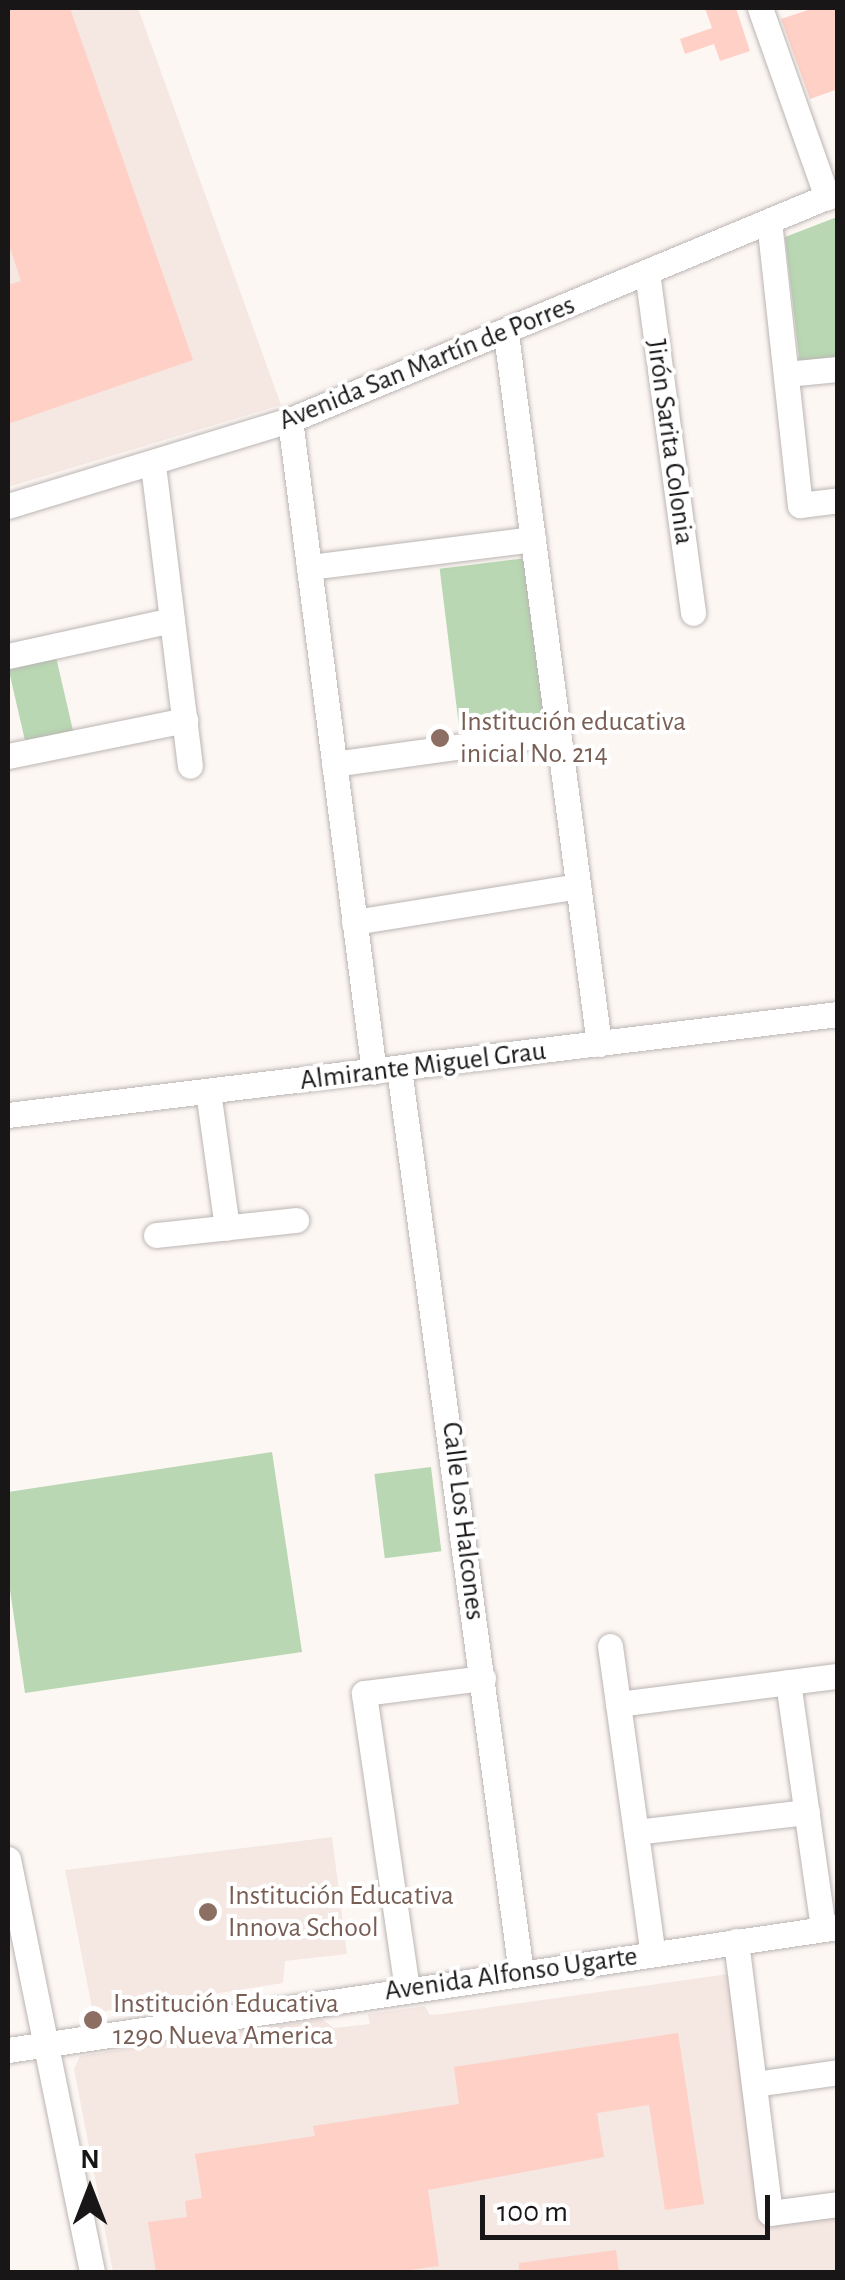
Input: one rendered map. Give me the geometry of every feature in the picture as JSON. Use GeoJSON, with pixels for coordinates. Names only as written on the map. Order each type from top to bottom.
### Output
{"type":"FeatureCollection","features":[{"type":"Feature","properties":{"kind":"street"},"geometry":{"type":"LineString","coordinates":[[760,8],[832,195]]}},
{"type":"Feature","properties":{"kind":"street","name":"Avenida San Martín de Porres"},"geometry":{"type":"LineString","coordinates":[[8,506],[154,466],[290,420],[506,334],[832,195]]}},
{"type":"Feature","properties":{"kind":"street"},"geometry":{"type":"LineString","coordinates":[[769,221],[800,504],[838,500]]}},
{"type":"Feature","properties":{"kind":"street","name":"Jirón Sarita Colonia"},"geometry":{"type":"LineString","coordinates":[[647,272],[693,613]]}},
{"type":"Feature","properties":{"kind":"street"},"geometry":{"type":"LineString","coordinates":[[506,334],[599,1044]]}},
{"type":"Feature","properties":{"kind":"street"},"geometry":{"type":"LineString","coordinates":[[786,374],[838,369]]}},
{"type":"Feature","properties":{"kind":"street","name":"Calle Los Halcones"},"geometry":{"type":"LineString","coordinates":[[290,420],[354,922],[386,1071],[483,1678],[520,1973]]}},
{"type":"Feature","properties":{"kind":"street"},"geometry":{"type":"LineString","coordinates":[[154,466],[190,766]]}},
{"type":"Feature","properties":{"kind":"street"},"geometry":{"type":"LineString","coordinates":[[309,567],[533,539]]}},
{"type":"Feature","properties":{"kind":"street"},"geometry":{"type":"LineString","coordinates":[[8,656],[172,620]]}},
{"type":"Feature","properties":{"kind":"street"},"geometry":{"type":"LineString","coordinates":[[9,748],[185,720]]}},
{"type":"Feature","properties":{"kind":"street"},"geometry":{"type":"LineString","coordinates":[[334,764],[558,732]]}},
{"type":"Feature","properties":{"kind":"street"},"geometry":{"type":"LineString","coordinates":[[354,922],[578,886]]}},
{"type":"Feature","properties":{"kind":"street","name":"Almirante Miguel Grau"},"geometry":{"type":"LineString","coordinates":[[8,1115],[838,1014]]}},
{"type":"Feature","properties":{"kind":"street"},"geometry":{"type":"LineString","coordinates":[[208,1092],[227,1228]]}},
{"type":"Feature","properties":{"kind":"street"},"geometry":{"type":"LineString","coordinates":[[156,1235],[296,1220]]}},
{"type":"Feature","properties":{"kind":"street"},"geometry":{"type":"LineString","coordinates":[[610,1646],[653,1954]]}},
{"type":"Feature","properties":{"kind":"street"},"geometry":{"type":"LineString","coordinates":[[618,1704],[838,1676]]}},
{"type":"Feature","properties":{"kind":"street"},"geometry":{"type":"LineString","coordinates":[[407,1989],[364,1693],[483,1678]]}},
{"type":"Feature","properties":{"kind":"street"},"geometry":{"type":"LineString","coordinates":[[788,1682],[806,1812],[830,1928]]}},
{"type":"Feature","properties":{"kind":"street"},"geometry":{"type":"LineString","coordinates":[[636,1832],[806,1812]]}},
{"type":"Feature","properties":{"kind":"street"},"geometry":{"type":"LineString","coordinates":[[8,1858],[92,2272]]}},
{"type":"Feature","properties":{"kind":"street","name":"Avenida Alfonso Ugarte"},"geometry":{"type":"LineString","coordinates":[[8,2050],[830,1928]]}},
{"type":"Feature","properties":{"kind":"street"},"geometry":{"type":"LineString","coordinates":[[736,1941],[770,2213],[838,2204]]}},
{"type":"Feature","properties":{"kind":"street"},"geometry":{"type":"LineString","coordinates":[[754,2084],[838,2072]]}},
{"type":"Feature","properties":{"kind":"shaded area"},"geometry":{"type":"Polygon","coordinates":[[[8,8],[138,8],[281,405],[8,487],[8,8]]]}},
{"type":"Feature","properties":{"kind":"shaded area","name":"Institución Educativa Innova School"},"geometry":{"type":"Polygon","coordinates":[[[332,1837],[347,1954],[285,1961],[283,1983],[99,2012],[92,2008],[65,1870],[332,1837]]]}},
{"type":"Feature","properties":{"kind":"shaded area"},"geometry":{"type":"Polygon","coordinates":[[[729,1974],[760,2220],[837,2211],[837,2272],[113,2272],[74,2069],[80,2056],[322,2019],[334,2028],[370,2024],[368,2014],[425,2006],[430,2015],[442,2014],[729,1974]]]}},
{"type":"Feature","properties":{"kind":"green space"},"geometry":{"type":"Polygon","coordinates":[[[837,217],[837,360],[800,366],[785,237],[837,217]]]}},
{"type":"Feature","properties":{"kind":"green space"},"geometry":{"type":"Polygon","coordinates":[[[527,558],[547,721],[460,732],[440,569],[527,558]]]}},
{"type":"Feature","properties":{"kind":"green space"},"geometry":{"type":"Polygon","coordinates":[[[56,657],[73,732],[26,743],[8,668],[56,657]]]}},
{"type":"Feature","properties":{"kind":"green space"},"geometry":{"type":"Polygon","coordinates":[[[272,1452],[302,1652],[25,1693],[8,1576],[8,1492],[272,1452]]]}},
{"type":"Feature","properties":{"kind":"green space"},"geometry":{"type":"Polygon","coordinates":[[[431,1467],[441,1551],[385,1558],[374,1474],[431,1467]]]}},
{"type":"Feature","properties":{"kind":"building"},"geometry":{"type":"Polygon","coordinates":[[[8,8],[70,8],[193,360],[8,424],[8,285],[21,281],[8,242],[8,8]]]}},
{"type":"Feature","properties":{"kind":"building"},"geometry":{"type":"Polygon","coordinates":[[[705,8],[736,8],[750,51],[720,61],[714,44],[685,54],[680,39],[712,28],[705,8]]]}},
{"type":"Feature","properties":{"kind":"building"},"geometry":{"type":"Polygon","coordinates":[[[814,8],[838,8],[838,89],[810,99],[781,19],[814,8]]]}},
{"type":"Feature","properties":{"kind":"building"},"geometry":{"type":"Polygon","coordinates":[[[678,2033],[704,2204],[665,2210],[649,2105],[597,2113],[604,2157],[428,2190],[439,2266],[395,2272],[156,2272],[148,2222],[187,2217],[185,2201],[202,2198],[195,2154],[315,2136],[313,2126],[459,2104],[454,2067],[678,2033]]]}},
{"type":"Feature","properties":{"kind":"building"},"geometry":{"type":"Polygon","coordinates":[[[616,2250],[619,2272],[519,2272],[519,2263],[616,2250]]]}},
{"type":"Feature","properties":{"kind":"place","name":"Institución educativa inicial No. 214"},"geometry":{"type":"Point","coordinates":[440,738]}},
{"type":"Feature","properties":{"kind":"place","name":"Institución Educativa Innova School"},"geometry":{"type":"Point","coordinates":[208,1912]}},
{"type":"Feature","properties":{"kind":"place","name":"Institución Educativa 1290 Nueva America"},"geometry":{"type":"Point","coordinates":[93,2020]}}]}
